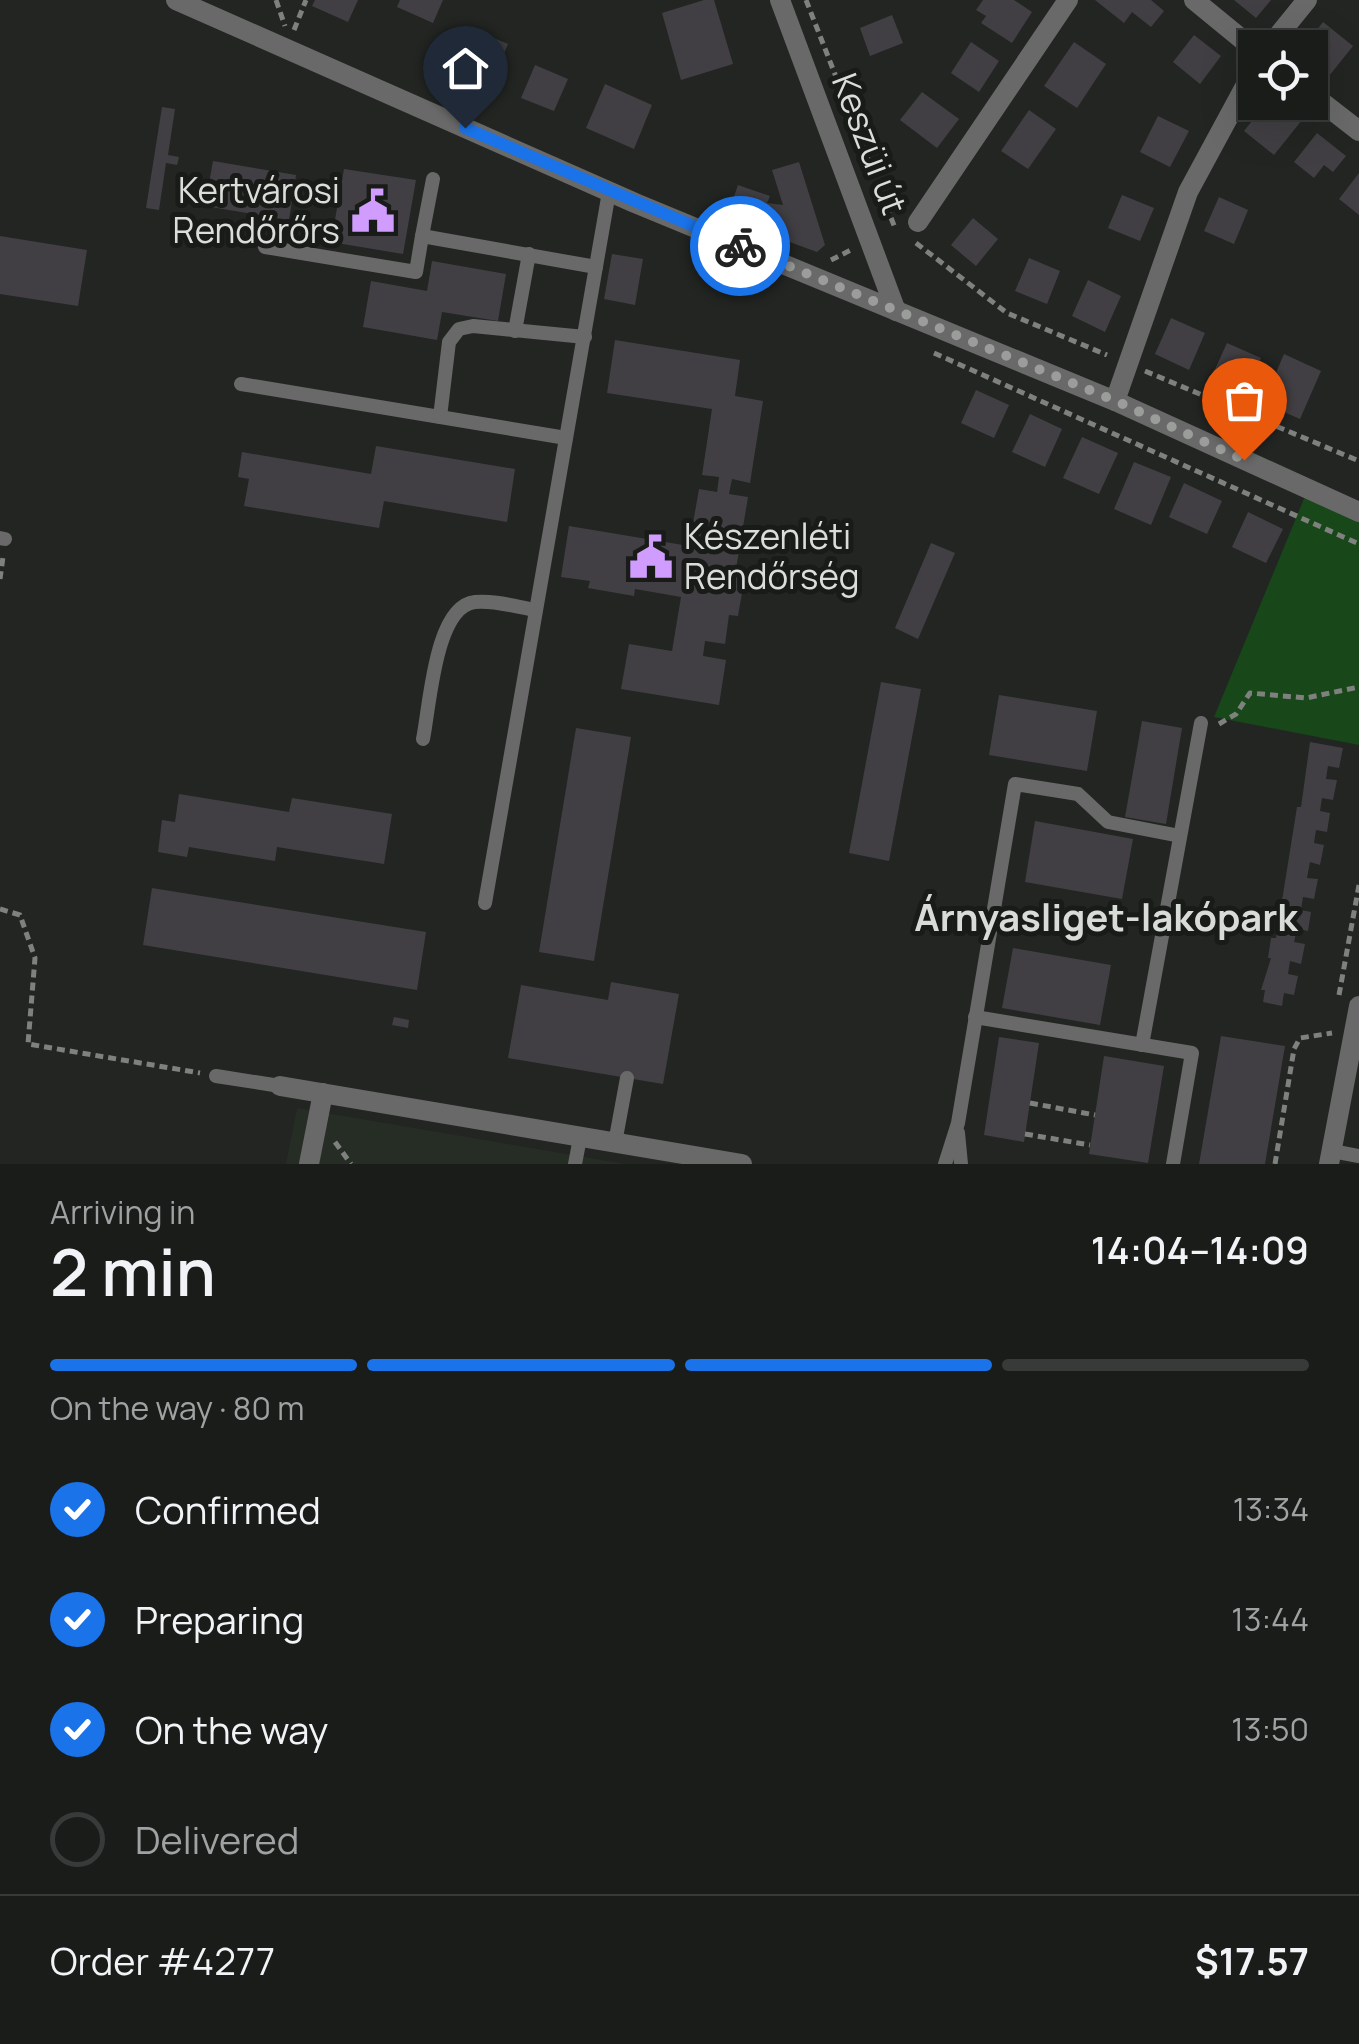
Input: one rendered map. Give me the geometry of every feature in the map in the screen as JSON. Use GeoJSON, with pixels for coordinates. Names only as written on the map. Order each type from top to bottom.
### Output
{"type":"FeatureCollection","features":[{"type":"Feature","properties":{"kind":"street"},"geometry":{"type":"LineString","coordinates":[[176,0],[635,204],[1116,401],[1359,512]]}},
{"type":"Feature","properties":{"kind":"street","name":"Keszüi út"},"geometry":{"type":"LineString","coordinates":[[780,0],[896,311]]}},
{"type":"Feature","properties":{"kind":"street"},"geometry":{"type":"LineString","coordinates":[[918,222],[1068,0]]}},
{"type":"Feature","properties":{"kind":"street"},"geometry":{"type":"LineString","coordinates":[[1194,0],[1238,36]]}},
{"type":"Feature","properties":{"kind":"street"},"geometry":{"type":"LineString","coordinates":[[1283,30],[1307,0]]}},
{"type":"Feature","properties":{"kind":"street"},"geometry":{"type":"LineString","coordinates":[[1116,401],[1188,192],[1238,99]]}},
{"type":"Feature","properties":{"kind":"street"},"geometry":{"type":"LineString","coordinates":[[1328,107],[1359,131]]}},
{"type":"Feature","properties":{"kind":"street"},"geometry":{"type":"LineString","coordinates":[[1331,1158],[1359,1006]]}},
{"type":"Feature","properties":{"kind":"street"},"geometry":{"type":"LineString","coordinates":[[280,1086],[742,1164]]}},
{"type":"Feature","properties":{"kind":"street"},"geometry":{"type":"LineString","coordinates":[[308,1164],[324,1093]]}},
{"type":"Feature","properties":{"kind":"lane"},"geometry":{"type":"LineString","coordinates":[[265,246],[416,272],[432,179]]}},
{"type":"Feature","properties":{"kind":"lane"},"geometry":{"type":"LineString","coordinates":[[485,903],[610,192]]}},
{"type":"Feature","properties":{"kind":"lane"},"geometry":{"type":"LineString","coordinates":[[422,236],[596,267]]}},
{"type":"Feature","properties":{"kind":"lane"},"geometry":{"type":"LineString","coordinates":[[515,331],[530,254]]}},
{"type":"Feature","properties":{"kind":"lane"},"geometry":{"type":"LineString","coordinates":[[440,417],[449,342],[459,329],[474,326],[585,337]]}},
{"type":"Feature","properties":{"kind":"lane"},"geometry":{"type":"LineString","coordinates":[[240,384],[566,438]]}},
{"type":"Feature","properties":{"kind":"lane"},"geometry":{"type":"LineString","coordinates":[[423,739],[446,620],[461,606],[476,602],[536,610]]}},
{"type":"Feature","properties":{"kind":"lane"},"geometry":{"type":"LineString","coordinates":[[1142,1045],[1200,729]]}},
{"type":"Feature","properties":{"kind":"lane"},"geometry":{"type":"LineString","coordinates":[[946,1164],[958,1123],[1016,784],[1078,794],[1108,822],[1180,836]]}},
{"type":"Feature","properties":{"kind":"lane"},"geometry":{"type":"LineString","coordinates":[[975,1017],[1192,1054],[1173,1164]]}},
{"type":"Feature","properties":{"kind":"lane"},"geometry":{"type":"LineString","coordinates":[[216,1076],[280,1086]]}},
{"type":"Feature","properties":{"kind":"lane"},"geometry":{"type":"LineString","coordinates":[[614,1144],[627,1078]]}},
{"type":"Feature","properties":{"kind":"lane"},"geometry":{"type":"LineString","coordinates":[[958,1123],[961,1164]]}},
{"type":"Feature","properties":{"kind":"lane"},"geometry":{"type":"LineString","coordinates":[[575,1164],[580,1138]]}},
{"type":"Feature","properties":{"kind":"lane"},"geometry":{"type":"LineString","coordinates":[[1331,1158],[1359,1156]]}},
{"type":"Feature","properties":{"kind":"path"},"geometry":{"type":"LineString","coordinates":[[276,0],[290,34],[306,0]]}},
{"type":"Feature","properties":{"kind":"path"},"geometry":{"type":"LineString","coordinates":[[806,0],[895,229]]}},
{"type":"Feature","properties":{"kind":"path"},"geometry":{"type":"LineString","coordinates":[[853,249],[860,262]]}},
{"type":"Feature","properties":{"kind":"path"},"geometry":{"type":"LineString","coordinates":[[829,261],[841,266]]}},
{"type":"Feature","properties":{"kind":"path"},"geometry":{"type":"LineString","coordinates":[[924,348],[1359,544]]}},
{"type":"Feature","properties":{"kind":"path"},"geometry":{"type":"LineString","coordinates":[[1200,729],[1236,714],[1250,693],[1306,698],[1359,687]]}},
{"type":"Feature","properties":{"kind":"path"},"geometry":{"type":"LineString","coordinates":[[0,908],[20,915],[35,958],[28,1044],[216,1076]]}},
{"type":"Feature","properties":{"kind":"path"},"geometry":{"type":"LineString","coordinates":[[1266,1156],[1275,1161],[1294,1049],[1300,1038],[1332,1033]]}},
{"type":"Feature","properties":{"kind":"path"},"geometry":{"type":"LineString","coordinates":[[1030,1103],[1095,1115]]}},
{"type":"Feature","properties":{"kind":"path"},"geometry":{"type":"LineString","coordinates":[[1272,1118],[1282,1120]]}},
{"type":"Feature","properties":{"kind":"path"},"geometry":{"type":"LineString","coordinates":[[1270,1133],[1280,1135]]}},
{"type":"Feature","properties":{"kind":"path"},"geometry":{"type":"LineString","coordinates":[[1025,1134],[1090,1145]]}},
{"type":"Feature","properties":{"kind":"shaded area"},"geometry":{"type":"Polygon","coordinates":[[[297,1108],[625,1164],[286,1164],[297,1108]]]}},
{"type":"Feature","properties":{"kind":"green space"},"geometry":{"type":"Polygon","coordinates":[[[1308,489],[1359,512],[1359,745],[1214,717],[1308,489]]]}},
{"type":"Feature","properties":{"kind":"building"},"geometry":{"type":"Polygon","coordinates":[[[315,0],[358,0],[348,22],[312,6],[315,0]]]}},
{"type":"Feature","properties":{"kind":"building"},"geometry":{"type":"Polygon","coordinates":[[[400,0],[443,0],[433,23],[397,7],[400,0]]]}},
{"type":"Feature","properties":{"kind":"building"},"geometry":{"type":"Polygon","coordinates":[[[714,0],[733,64],[681,80],[662,13],[714,0]]]}},
{"type":"Feature","properties":{"kind":"building"},"geometry":{"type":"Polygon","coordinates":[[[983,0],[1014,0],[1032,12],[1012,43],[981,23],[986,16],[976,10],[983,0]]]}},
{"type":"Feature","properties":{"kind":"building"},"geometry":{"type":"Polygon","coordinates":[[[1095,0],[1151,0],[1164,11],[1151,27],[1132,12],[1124,23],[1095,0]]]}},
{"type":"Feature","properties":{"kind":"building"},"geometry":{"type":"Polygon","coordinates":[[[1234,0],[1271,0],[1256,18],[1234,0]]]}},
{"type":"Feature","properties":{"kind":"building"},"geometry":{"type":"Polygon","coordinates":[[[892,15],[903,43],[870,56],[860,28],[892,15]]]}},
{"type":"Feature","properties":{"kind":"building"},"geometry":{"type":"Polygon","coordinates":[[[1323,22],[1353,46],[1329,76],[1328,30],[1317,30],[1323,22]]]}},
{"type":"Feature","properties":{"kind":"building"},"geometry":{"type":"Polygon","coordinates":[[[472,29],[508,44],[491,84],[455,68],[472,29]]]}},
{"type":"Feature","properties":{"kind":"building"},"geometry":{"type":"Polygon","coordinates":[[[1194,35],[1221,56],[1200,84],[1173,62],[1194,35]]]}},
{"type":"Feature","properties":{"kind":"building"},"geometry":{"type":"Polygon","coordinates":[[[971,42],[999,61],[979,92],[951,73],[971,42]]]}},
{"type":"Feature","properties":{"kind":"building"},"geometry":{"type":"Polygon","coordinates":[[[1074,42],[1106,64],[1077,108],[1044,86],[1074,42]]]}},
{"type":"Feature","properties":{"kind":"building"},"geometry":{"type":"Polygon","coordinates":[[[535,65],[568,79],[554,111],[521,98],[535,65]]]}},
{"type":"Feature","properties":{"kind":"building"},"geometry":{"type":"Polygon","coordinates":[[[605,84],[652,105],[634,149],[586,128],[605,84]]]}},
{"type":"Feature","properties":{"kind":"building"},"geometry":{"type":"Polygon","coordinates":[[[922,92],[959,119],[937,148],[900,120],[922,92]]]}},
{"type":"Feature","properties":{"kind":"building"},"geometry":{"type":"Polygon","coordinates":[[[162,107],[175,109],[168,155],[179,157],[177,165],[166,163],[159,210],[146,208],[162,107]]]}},
{"type":"Feature","properties":{"kind":"building"},"geometry":{"type":"Polygon","coordinates":[[[1029,110],[1056,129],[1028,169],[1001,151],[1029,110]]]}},
{"type":"Feature","properties":{"kind":"building"},"geometry":{"type":"Polygon","coordinates":[[[1158,116],[1189,131],[1170,167],[1140,152],[1158,116]]]}},
{"type":"Feature","properties":{"kind":"building"},"geometry":{"type":"Polygon","coordinates":[[[1253,120],[1302,120],[1274,155],[1244,131],[1253,120]]]}},
{"type":"Feature","properties":{"kind":"building"},"geometry":{"type":"Polygon","coordinates":[[[1317,133],[1346,156],[1333,172],[1324,165],[1314,178],[1294,162],[1317,133]]]}},
{"type":"Feature","properties":{"kind":"building"},"geometry":{"type":"Polygon","coordinates":[[[213,161],[296,175],[289,220],[205,206],[213,161]]]}},
{"type":"Feature","properties":{"kind":"building"},"geometry":{"type":"Polygon","coordinates":[[[799,162],[825,245],[817,252],[726,219],[738,185],[770,196],[767,203],[783,205],[772,170],[799,162]]]}},
{"type":"Feature","properties":{"kind":"building","name":"Kertvárosi Rendőrőrs"},"geometry":{"type":"Polygon","coordinates":[[[344,169],[416,180],[403,254],[331,242],[344,169]]]}},
{"type":"Feature","properties":{"kind":"building"},"geometry":{"type":"Polygon","coordinates":[[[1359,173],[1359,215],[1339,199],[1359,173]]]}},
{"type":"Feature","properties":{"kind":"building"},"geometry":{"type":"Polygon","coordinates":[[[1122,195],[1154,208],[1140,241],[1108,228],[1122,195]]]}},
{"type":"Feature","properties":{"kind":"building"},"geometry":{"type":"Polygon","coordinates":[[[1219,197],[1248,210],[1234,244],[1204,231],[1219,197]]]}},
{"type":"Feature","properties":{"kind":"building"},"geometry":{"type":"Polygon","coordinates":[[[973,218],[998,239],[976,266],[951,245],[973,218]]]}},
{"type":"Feature","properties":{"kind":"building"},"geometry":{"type":"Polygon","coordinates":[[[0,236],[87,250],[78,306],[0,294],[0,236]]]}},
{"type":"Feature","properties":{"kind":"building"},"geometry":{"type":"Polygon","coordinates":[[[612,254],[643,259],[635,305],[604,299],[612,254]]]}},
{"type":"Feature","properties":{"kind":"building"},"geometry":{"type":"Polygon","coordinates":[[[1029,258],[1060,271],[1047,304],[1015,291],[1029,258]]]}},
{"type":"Feature","properties":{"kind":"building"},"geometry":{"type":"Polygon","coordinates":[[[432,261],[506,274],[498,321],[442,312],[437,340],[363,327],[371,281],[427,291],[432,261]]]}},
{"type":"Feature","properties":{"kind":"building"},"geometry":{"type":"Polygon","coordinates":[[[1088,280],[1121,296],[1105,332],[1072,316],[1088,280]]]}},
{"type":"Feature","properties":{"kind":"building"},"geometry":{"type":"Polygon","coordinates":[[[1171,318],[1205,333],[1189,370],[1155,354],[1171,318]]]}},
{"type":"Feature","properties":{"kind":"building","name":"Készenléti Rendőrség"},"geometry":{"type":"Polygon","coordinates":[[[615,340],[740,360],[735,396],[763,401],[750,483],[732,479],[729,494],[748,497],[736,569],[746,570],[738,616],[729,615],[725,644],[705,641],[703,656],[726,660],[719,705],[621,689],[629,644],[672,651],[681,597],[635,589],[634,596],[588,588],[590,581],[561,577],[569,526],[689,546],[699,489],[717,492],[719,477],[702,475],[712,409],[607,393],[615,340]]]}},
{"type":"Feature","properties":{"kind":"building"},"geometry":{"type":"Polygon","coordinates":[[[1227,343],[1261,358],[1244,393],[1211,378],[1227,343]]]}},
{"type":"Feature","properties":{"kind":"building"},"geometry":{"type":"Polygon","coordinates":[[[1284,354],[1321,371],[1300,419],[1263,403],[1284,354]]]}},
{"type":"Feature","properties":{"kind":"building"},"geometry":{"type":"Polygon","coordinates":[[[976,390],[1009,405],[994,438],[961,423],[976,390]]]}},
{"type":"Feature","properties":{"kind":"building"},"geometry":{"type":"Polygon","coordinates":[[[1030,414],[1062,429],[1045,467],[1012,452],[1030,414]]]}},
{"type":"Feature","properties":{"kind":"building"},"geometry":{"type":"Polygon","coordinates":[[[1082,437],[1118,453],[1099,494],[1063,478],[1082,437]]]}},
{"type":"Feature","properties":{"kind":"building"},"geometry":{"type":"Polygon","coordinates":[[[376,446],[515,469],[507,522],[384,501],[379,528],[244,506],[249,479],[238,477],[242,452],[371,474],[376,446]]]}},
{"type":"Feature","properties":{"kind":"building"},"geometry":{"type":"Polygon","coordinates":[[[1134,462],[1171,477],[1151,525],[1114,509],[1134,462]]]}},
{"type":"Feature","properties":{"kind":"building"},"geometry":{"type":"Polygon","coordinates":[[[1184,483],[1222,501],[1207,534],[1169,517],[1184,483]]]}},
{"type":"Feature","properties":{"kind":"building"},"geometry":{"type":"Polygon","coordinates":[[[1248,512],[1283,529],[1266,563],[1232,547],[1248,512]]]}},
{"type":"Feature","properties":{"kind":"building"},"geometry":{"type":"Polygon","coordinates":[[[931,543],[955,553],[918,639],[895,628],[931,543]]]}},
{"type":"Feature","properties":{"kind":"building"},"geometry":{"type":"Polygon","coordinates":[[[881,682],[921,689],[889,861],[849,853],[881,682]]]}},
{"type":"Feature","properties":{"kind":"building"},"geometry":{"type":"Polygon","coordinates":[[[999,695],[1097,711],[1087,771],[989,755],[999,695]]]}},
{"type":"Feature","properties":{"kind":"building"},"geometry":{"type":"Polygon","coordinates":[[[1142,721],[1182,728],[1166,824],[1125,817],[1142,721]]]}},
{"type":"Feature","properties":{"kind":"building"},"geometry":{"type":"Polygon","coordinates":[[[576,728],[631,737],[594,961],[539,952],[576,728]]]}},
{"type":"Feature","properties":{"kind":"building"},"geometry":{"type":"Polygon","coordinates":[[[1310,742],[1343,748],[1339,768],[1328,766],[1326,779],[1337,780],[1333,800],[1322,798],[1320,811],[1330,813],[1327,832],[1316,830],[1314,843],[1324,845],[1320,865],[1310,862],[1307,878],[1318,879],[1314,899],[1303,897],[1301,910],[1311,912],[1308,931],[1297,929],[1294,942],[1305,944],[1301,964],[1290,961],[1288,974],[1298,976],[1294,995],[1284,993],[1282,1006],[1263,1002],[1265,990],[1261,990],[1271,958],[1271,938],[1276,938],[1310,742]]]}},
{"type":"Feature","properties":{"kind":"building"},"geometry":{"type":"Polygon","coordinates":[[[179,794],[289,812],[292,798],[392,814],[384,864],[277,847],[275,861],[189,847],[187,857],[158,852],[162,820],[175,822],[179,794]]]}},
{"type":"Feature","properties":{"kind":"building"},"geometry":{"type":"Polygon","coordinates":[[[1035,821],[1133,839],[1122,899],[1025,882],[1035,821]]]}},
{"type":"Feature","properties":{"kind":"building"},"geometry":{"type":"Polygon","coordinates":[[[152,888],[426,932],[417,990],[143,945],[152,888]]]}},
{"type":"Feature","properties":{"kind":"building"},"geometry":{"type":"Polygon","coordinates":[[[1013,948],[1111,965],[1100,1025],[1002,1008],[1013,948]]]}},
{"type":"Feature","properties":{"kind":"building"},"geometry":{"type":"Polygon","coordinates":[[[611,982],[679,994],[663,1084],[508,1058],[521,985],[608,1000],[611,982]]]}},
{"type":"Feature","properties":{"kind":"building"},"geometry":{"type":"Polygon","coordinates":[[[394,1017],[409,1020],[408,1028],[392,1025],[394,1017]]]}},
{"type":"Feature","properties":{"kind":"building"},"geometry":{"type":"Polygon","coordinates":[[[1221,1036],[1285,1046],[1265,1164],[1199,1164],[1221,1036]]]}},
{"type":"Feature","properties":{"kind":"building"},"geometry":{"type":"Polygon","coordinates":[[[999,1037],[1039,1043],[1024,1142],[984,1135],[999,1037]]]}},
{"type":"Feature","properties":{"kind":"building"},"geometry":{"type":"Polygon","coordinates":[[[1104,1056],[1164,1066],[1148,1163],[1089,1154],[1104,1056]]]}},
{"type":"Feature","properties":{"kind":"way so far"},"geometry":{"type":"LineString","coordinates":[[740,246],[1116,401],[1244,460]]}},
{"type":"Feature","properties":{"kind":"place","name":"Kertvárosi Rendőrőrs"},"geometry":{"type":"Point","coordinates":[373,211]}},
{"type":"Feature","properties":{"kind":"place","name":"Készenléti Rendőrség"},"geometry":{"type":"Point","coordinates":[651,557]}},
{"type":"Feature","properties":{"kind":"district","name":"Árnyasliget-lakópark"},"geometry":{"type":"Point","coordinates":[1106,918]}},
{"type":"Feature","properties":{"kind":"route"},"geometry":{"type":"LineString","coordinates":[[465,128],[740,246]]}}]}
